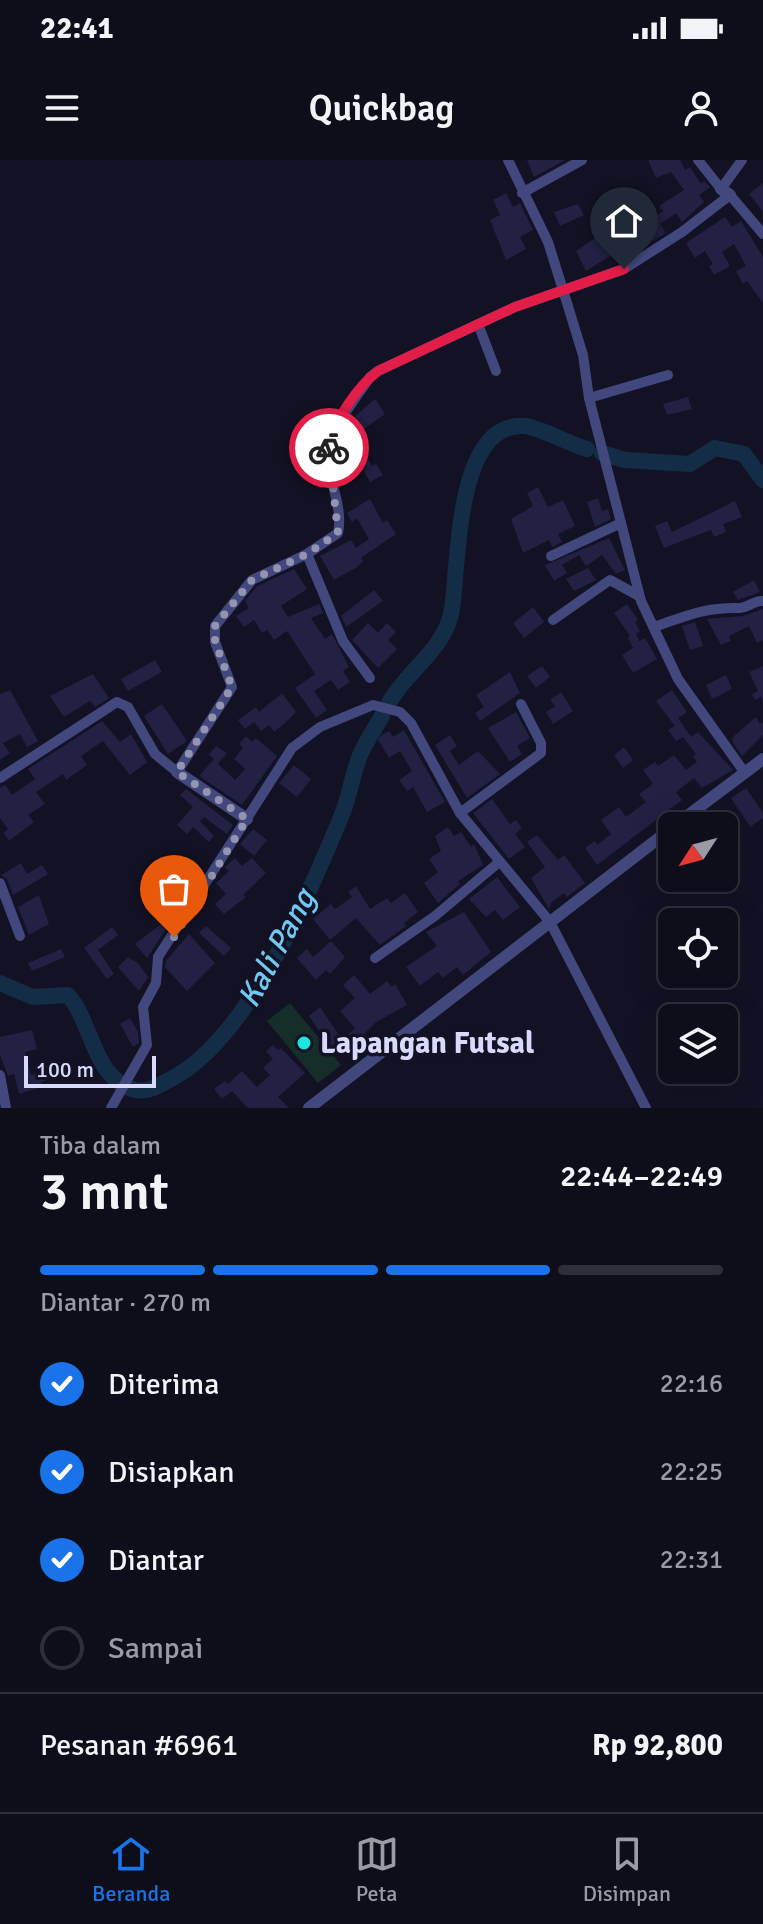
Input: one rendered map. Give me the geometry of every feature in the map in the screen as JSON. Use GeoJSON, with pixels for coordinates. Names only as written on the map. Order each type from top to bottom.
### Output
{"type":"FeatureCollection","features":[{"type":"Feature","properties":{"kind":"street"},"geometry":{"type":"LineString","coordinates":[[508,160],[548,242],[583,355],[589,398],[639,596],[678,679],[745,773]]}},
{"type":"Feature","properties":{"kind":"street"},"geometry":{"type":"LineString","coordinates":[[522,193],[582,160]]}},
{"type":"Feature","properties":{"kind":"street"},"geometry":{"type":"LineString","coordinates":[[698,160],[763,234]]}},
{"type":"Feature","properties":{"kind":"street"},"geometry":{"type":"LineString","coordinates":[[177,772],[232,687],[215,642],[215,626],[252,580],[307,554],[338,533],[338,509],[329,467],[330,437],[370,377],[478,324],[624,269],[656,251],[726,192],[742,160]]}},
{"type":"Feature","properties":{"kind":"street"},"geometry":{"type":"LineString","coordinates":[[478,324],[496,371]]}},
{"type":"Feature","properties":{"kind":"street"},"geometry":{"type":"LineString","coordinates":[[589,398],[668,375]]}},
{"type":"Feature","properties":{"kind":"street"},"geometry":{"type":"LineString","coordinates":[[551,556],[621,523]]}},
{"type":"Feature","properties":{"kind":"street"},"geometry":{"type":"LineString","coordinates":[[307,554],[343,641],[370,678]]}},
{"type":"Feature","properties":{"kind":"street"},"geometry":{"type":"LineString","coordinates":[[553,620],[610,580],[639,596]]}},
{"type":"Feature","properties":{"kind":"street"},"geometry":{"type":"LineString","coordinates":[[654,627],[697,611],[730,605],[742,607],[763,601]]}},
{"type":"Feature","properties":{"kind":"street"},"geometry":{"type":"LineString","coordinates":[[0,778],[117,702],[128,707],[161,762],[247,819]]}},
{"type":"Feature","properties":{"kind":"street"},"geometry":{"type":"LineString","coordinates":[[460,813],[541,753],[541,743],[521,704]]}},
{"type":"Feature","properties":{"kind":"street"},"geometry":{"type":"LineString","coordinates":[[111,1108],[147,1045],[143,1007],[156,983],[158,957],[292,748],[320,727],[373,705],[400,712],[411,723],[460,813],[498,863],[550,922],[646,1108]]}},
{"type":"Feature","properties":{"kind":"street"},"geometry":{"type":"LineString","coordinates":[[693,812],[763,759]]}},
{"type":"Feature","properties":{"kind":"street"},"geometry":{"type":"LineString","coordinates":[[309,1108],[658,839]]}},
{"type":"Feature","properties":{"kind":"street"},"geometry":{"type":"LineString","coordinates":[[375,958],[435,916],[498,863]]}},
{"type":"Feature","properties":{"kind":"street"},"geometry":{"type":"LineString","coordinates":[[0,883],[20,936]]}},
{"type":"Feature","properties":{"kind":"street"},"geometry":{"type":"LineString","coordinates":[[0,1075],[6,1108]]}},
{"type":"Feature","properties":{"kind":"green space","name":"Lapangan Futsal"},"geometry":{"type":"Polygon","coordinates":[[[290,1003],[341,1065],[318,1083],[267,1021],[290,1003]]]}},
{"type":"Feature","properties":{"kind":"building"},"geometry":{"type":"Polygon","coordinates":[[[527,160],[565,160],[534,177],[527,160]]]}},
{"type":"Feature","properties":{"kind":"building"},"geometry":{"type":"Polygon","coordinates":[[[648,160],[680,160],[685,170],[690,167],[701,184],[704,181],[710,187],[699,195],[704,202],[682,222],[676,213],[660,224],[666,233],[656,239],[632,249],[629,244],[586,271],[576,251],[598,236],[603,246],[623,234],[613,217],[625,210],[633,222],[642,217],[645,222],[663,211],[659,206],[684,190],[671,172],[656,178],[648,160]]]}},
{"type":"Feature","properties":{"kind":"building"},"geometry":{"type":"Polygon","coordinates":[[[763,183],[763,212],[749,194],[763,183]]]}},
{"type":"Feature","properties":{"kind":"building"},"geometry":{"type":"Polygon","coordinates":[[[506,193],[513,207],[520,203],[533,230],[520,237],[526,249],[506,260],[490,220],[500,215],[493,200],[506,193]]]}},
{"type":"Feature","properties":{"kind":"building"},"geometry":{"type":"Polygon","coordinates":[[[578,204],[584,215],[560,226],[554,212],[578,204]]]}},
{"type":"Feature","properties":{"kind":"building"},"geometry":{"type":"Polygon","coordinates":[[[725,217],[732,227],[741,221],[763,257],[763,303],[747,281],[743,284],[736,271],[746,266],[734,244],[722,252],[730,266],[714,275],[709,266],[713,264],[705,251],[695,258],[686,243],[725,217]]]}},
{"type":"Feature","properties":{"kind":"building"},"geometry":{"type":"Polygon","coordinates":[[[688,397],[692,409],[667,415],[663,404],[688,397]]]}},
{"type":"Feature","properties":{"kind":"building"},"geometry":{"type":"Polygon","coordinates":[[[375,399],[385,414],[361,431],[352,419],[375,399]]]}},
{"type":"Feature","properties":{"kind":"building"},"geometry":{"type":"Polygon","coordinates":[[[363,437],[369,449],[364,451],[372,466],[376,464],[383,475],[370,482],[363,469],[348,477],[341,463],[357,454],[352,442],[363,437]]]}},
{"type":"Feature","properties":{"kind":"building"},"geometry":{"type":"Polygon","coordinates":[[[538,487],[548,507],[563,500],[575,526],[558,534],[562,542],[552,547],[549,540],[523,553],[511,519],[533,506],[527,493],[538,487]]]}},
{"type":"Feature","properties":{"kind":"building"},"geometry":{"type":"Polygon","coordinates":[[[598,498],[602,511],[608,509],[611,519],[595,527],[587,502],[598,498]]]}},
{"type":"Feature","properties":{"kind":"building"},"geometry":{"type":"Polygon","coordinates":[[[370,499],[383,523],[387,520],[396,534],[361,558],[363,561],[356,568],[334,580],[320,556],[351,540],[356,548],[369,539],[357,518],[352,522],[347,513],[370,499]]]}},
{"type":"Feature","properties":{"kind":"building"},"geometry":{"type":"Polygon","coordinates":[[[735,501],[742,517],[723,524],[726,532],[714,537],[711,530],[664,548],[655,526],[667,521],[672,532],[735,501]]]}},
{"type":"Feature","properties":{"kind":"building"},"geometry":{"type":"Polygon","coordinates":[[[609,538],[625,570],[616,574],[602,555],[586,566],[579,555],[562,565],[567,573],[554,581],[545,565],[609,538]]]}},
{"type":"Feature","properties":{"kind":"building"},"geometry":{"type":"Polygon","coordinates":[[[588,568],[596,580],[574,591],[566,579],[588,568]]]}},
{"type":"Feature","properties":{"kind":"building"},"geometry":{"type":"Polygon","coordinates":[[[294,569],[307,589],[281,606],[288,617],[319,604],[323,613],[311,618],[325,639],[332,634],[349,667],[343,671],[350,682],[338,690],[331,680],[314,691],[327,710],[316,718],[295,688],[315,674],[287,631],[274,640],[267,630],[262,633],[254,620],[244,627],[236,616],[249,608],[245,601],[257,586],[294,569]]]}},
{"type":"Feature","properties":{"kind":"building"},"geometry":{"type":"Polygon","coordinates":[[[754,580],[760,592],[738,600],[733,592],[754,580]]]}},
{"type":"Feature","properties":{"kind":"building"},"geometry":{"type":"Polygon","coordinates":[[[374,590],[383,601],[346,627],[341,616],[374,590]]]}},
{"type":"Feature","properties":{"kind":"building"},"geometry":{"type":"Polygon","coordinates":[[[627,604],[638,620],[635,622],[640,631],[636,634],[639,641],[645,638],[657,659],[633,673],[622,655],[633,648],[628,638],[630,636],[614,613],[627,604]]]}},
{"type":"Feature","properties":{"kind":"building"},"geometry":{"type":"Polygon","coordinates":[[[533,607],[544,622],[524,638],[513,623],[533,607]]]}},
{"type":"Feature","properties":{"kind":"building"},"geometry":{"type":"Polygon","coordinates":[[[763,609],[763,640],[757,643],[749,626],[729,636],[731,641],[721,645],[707,619],[743,616],[763,609]]]}},
{"type":"Feature","properties":{"kind":"building"},"geometry":{"type":"Polygon","coordinates":[[[695,622],[703,646],[690,650],[682,626],[695,622]]]}},
{"type":"Feature","properties":{"kind":"building"},"geometry":{"type":"Polygon","coordinates":[[[368,623],[378,633],[387,623],[396,632],[388,640],[397,649],[378,668],[352,640],[368,623]]]}},
{"type":"Feature","properties":{"kind":"building"},"geometry":{"type":"Polygon","coordinates":[[[155,660],[162,672],[128,691],[121,679],[155,660]]]}},
{"type":"Feature","properties":{"kind":"building"},"geometry":{"type":"Polygon","coordinates":[[[542,666],[550,677],[536,688],[527,676],[542,666]]]}},
{"type":"Feature","properties":{"kind":"building"},"geometry":{"type":"Polygon","coordinates":[[[763,666],[763,702],[761,697],[755,700],[752,694],[758,691],[749,672],[763,666]]]}},
{"type":"Feature","properties":{"kind":"building"},"geometry":{"type":"Polygon","coordinates":[[[510,672],[520,693],[480,721],[475,713],[484,707],[476,695],[510,672]]]}},
{"type":"Feature","properties":{"kind":"building"},"geometry":{"type":"Polygon","coordinates":[[[93,674],[109,698],[95,707],[90,701],[64,717],[50,696],[93,674]]]}},
{"type":"Feature","properties":{"kind":"building"},"geometry":{"type":"Polygon","coordinates":[[[726,675],[732,689],[712,699],[706,685],[726,675]]]}},
{"type":"Feature","properties":{"kind":"building"},"geometry":{"type":"Polygon","coordinates":[[[10,690],[38,741],[27,747],[20,734],[3,743],[10,753],[0,760],[0,694],[10,690]]]}},
{"type":"Feature","properties":{"kind":"building"},"geometry":{"type":"Polygon","coordinates":[[[672,690],[687,712],[678,718],[691,737],[698,732],[733,770],[702,788],[694,778],[676,792],[682,800],[666,812],[658,812],[658,818],[597,865],[585,848],[595,841],[597,845],[611,834],[601,820],[619,807],[626,817],[646,802],[639,794],[653,784],[643,770],[655,762],[658,766],[674,755],[686,770],[697,762],[693,756],[696,754],[683,737],[676,741],[668,730],[675,726],[656,701],[672,690]]]}},
{"type":"Feature","properties":{"kind":"building"},"geometry":{"type":"Polygon","coordinates":[[[561,692],[573,711],[553,724],[546,712],[555,706],[550,700],[561,692]]]}},
{"type":"Feature","properties":{"kind":"building"},"geometry":{"type":"Polygon","coordinates":[[[282,693],[296,712],[274,732],[269,725],[261,731],[254,722],[245,729],[238,720],[256,707],[259,712],[282,693]]]}},
{"type":"Feature","properties":{"kind":"building"},"geometry":{"type":"Polygon","coordinates":[[[162,704],[187,741],[168,754],[144,716],[162,704]]]}},
{"type":"Feature","properties":{"kind":"building"},"geometry":{"type":"Polygon","coordinates":[[[516,712],[530,738],[517,746],[522,754],[510,762],[488,728],[516,712]]]}},
{"type":"Feature","properties":{"kind":"building"},"geometry":{"type":"Polygon","coordinates":[[[756,717],[760,724],[763,722],[763,735],[742,756],[732,741],[756,717]]]}},
{"type":"Feature","properties":{"kind":"building"},"geometry":{"type":"Polygon","coordinates":[[[102,721],[120,742],[131,734],[147,762],[130,775],[103,741],[81,756],[87,765],[66,780],[63,774],[36,792],[45,804],[28,815],[34,822],[9,841],[4,833],[8,829],[0,818],[0,788],[5,785],[12,795],[35,779],[28,769],[102,721]]]}},
{"type":"Feature","properties":{"kind":"building"},"geometry":{"type":"Polygon","coordinates":[[[404,730],[445,802],[427,812],[413,787],[407,791],[399,780],[412,771],[400,751],[389,758],[377,738],[389,731],[393,737],[404,730]]]}},
{"type":"Feature","properties":{"kind":"building"},"geometry":{"type":"Polygon","coordinates":[[[450,735],[457,746],[450,751],[459,765],[478,751],[500,774],[467,798],[435,745],[450,735]]]}},
{"type":"Feature","properties":{"kind":"building"},"geometry":{"type":"Polygon","coordinates":[[[246,736],[252,742],[256,738],[277,756],[242,805],[199,776],[214,759],[209,754],[216,746],[227,753],[218,764],[235,780],[245,769],[234,759],[243,748],[239,744],[246,736]]]}},
{"type":"Feature","properties":{"kind":"building"},"geometry":{"type":"Polygon","coordinates":[[[624,747],[633,760],[623,768],[614,755],[624,747]]]}},
{"type":"Feature","properties":{"kind":"building"},"geometry":{"type":"Polygon","coordinates":[[[294,765],[311,779],[297,797],[279,783],[294,765]]]}},
{"type":"Feature","properties":{"kind":"building"},"geometry":{"type":"Polygon","coordinates":[[[746,788],[763,813],[763,818],[750,827],[731,798],[746,788]]]}},
{"type":"Feature","properties":{"kind":"building"},"geometry":{"type":"Polygon","coordinates":[[[186,789],[233,825],[227,834],[204,817],[200,821],[214,836],[209,842],[193,827],[187,834],[177,825],[193,807],[180,795],[186,789]]]}},
{"type":"Feature","properties":{"kind":"building"},"geometry":{"type":"Polygon","coordinates":[[[492,799],[510,824],[516,820],[522,828],[515,834],[525,847],[509,859],[473,813],[492,799]]]}},
{"type":"Feature","properties":{"kind":"building"},"geometry":{"type":"Polygon","coordinates":[[[448,827],[454,836],[461,832],[471,847],[474,844],[483,865],[458,881],[460,884],[438,903],[424,883],[438,872],[429,859],[441,851],[435,836],[448,827]]]}},
{"type":"Feature","properties":{"kind":"building"},"geometry":{"type":"Polygon","coordinates":[[[253,829],[267,840],[254,856],[240,844],[253,829]]]}},
{"type":"Feature","properties":{"kind":"building"},"geometry":{"type":"Polygon","coordinates":[[[537,835],[558,860],[564,855],[585,883],[567,897],[564,893],[551,903],[549,909],[531,878],[545,867],[527,842],[537,835]]]}},
{"type":"Feature","properties":{"kind":"building"},"geometry":{"type":"Polygon","coordinates":[[[235,858],[242,866],[252,858],[266,873],[243,895],[246,897],[224,914],[215,904],[226,894],[216,883],[229,871],[225,867],[235,858]]]}},
{"type":"Feature","properties":{"kind":"building"},"geometry":{"type":"Polygon","coordinates":[[[21,863],[27,874],[42,865],[48,874],[13,895],[7,879],[1,875],[21,863]]]}},
{"type":"Feature","properties":{"kind":"building"},"geometry":{"type":"Polygon","coordinates":[[[497,877],[520,907],[503,920],[495,910],[486,917],[469,899],[497,877]]]}},
{"type":"Feature","properties":{"kind":"building"},"geometry":{"type":"Polygon","coordinates":[[[192,878],[197,882],[181,906],[173,898],[192,878]]]}},
{"type":"Feature","properties":{"kind":"building"},"geometry":{"type":"Polygon","coordinates":[[[356,886],[370,909],[387,898],[391,903],[405,893],[418,912],[404,923],[406,926],[380,945],[356,918],[330,940],[313,919],[331,904],[335,909],[352,897],[348,892],[356,886]]]}},
{"type":"Feature","properties":{"kind":"building"},"geometry":{"type":"Polygon","coordinates":[[[39,895],[49,924],[29,935],[18,907],[39,895]]]}},
{"type":"Feature","properties":{"kind":"building"},"geometry":{"type":"Polygon","coordinates":[[[464,912],[491,952],[463,975],[457,967],[443,978],[438,972],[420,986],[406,967],[437,946],[426,932],[464,912]]]}},
{"type":"Feature","properties":{"kind":"building"},"geometry":{"type":"Polygon","coordinates":[[[170,917],[172,920],[147,958],[135,944],[170,917]]]}},
{"type":"Feature","properties":{"kind":"building"},"geometry":{"type":"Polygon","coordinates":[[[206,926],[231,948],[224,956],[199,933],[206,926]]]}},
{"type":"Feature","properties":{"kind":"building"},"geometry":{"type":"Polygon","coordinates":[[[112,927],[118,935],[98,950],[114,974],[107,979],[84,948],[112,927]]]}},
{"type":"Feature","properties":{"kind":"building"},"geometry":{"type":"Polygon","coordinates":[[[189,934],[215,963],[187,991],[165,967],[166,961],[189,934]]]}},
{"type":"Feature","properties":{"kind":"building"},"geometry":{"type":"Polygon","coordinates":[[[331,941],[345,957],[330,974],[326,970],[316,980],[297,958],[307,949],[313,957],[331,941]]]}},
{"type":"Feature","properties":{"kind":"building"},"geometry":{"type":"Polygon","coordinates":[[[61,949],[65,957],[32,971],[28,963],[61,949]]]}},
{"type":"Feature","properties":{"kind":"building"},"geometry":{"type":"Polygon","coordinates":[[[128,957],[138,963],[148,977],[139,991],[118,967],[128,957]]]}},
{"type":"Feature","properties":{"kind":"building"},"geometry":{"type":"Polygon","coordinates":[[[354,975],[370,994],[387,981],[392,987],[395,984],[407,1005],[376,1022],[354,1044],[347,1035],[355,1028],[340,1011],[355,998],[343,985],[354,975]]]}},
{"type":"Feature","properties":{"kind":"building"},"geometry":{"type":"Polygon","coordinates":[[[320,1007],[342,1040],[331,1048],[309,1016],[320,1007]]]}},
{"type":"Feature","properties":{"kind":"building"},"geometry":{"type":"Polygon","coordinates":[[[130,1018],[138,1032],[139,1043],[133,1047],[120,1024],[130,1018]]]}},
{"type":"Feature","properties":{"kind":"building"},"geometry":{"type":"Polygon","coordinates":[[[32,1030],[37,1049],[25,1052],[31,1075],[44,1072],[47,1080],[41,1082],[42,1087],[19,1094],[14,1074],[8,1076],[0,1055],[0,1037],[32,1030]]]}},
{"type":"Feature","properties":{"kind":"building"},"geometry":{"type":"Polygon","coordinates":[[[273,1045],[278,1050],[281,1048],[305,1073],[278,1097],[289,1108],[248,1108],[232,1091],[222,1099],[214,1089],[225,1081],[228,1084],[242,1071],[257,1087],[270,1075],[263,1068],[273,1059],[266,1051],[273,1045]]]}},
{"type":"Feature","properties":{"kind":"waterway","name":"Kali Pang"},"geometry":{"type":"LineString","coordinates":[[389,703],[434,648],[448,623],[465,499],[473,470],[485,446],[501,431],[524,426],[587,449]]}},
{"type":"Feature","properties":{"kind":"waterway","name":"Kali Pang"},"geometry":{"type":"LineString","coordinates":[[602,453],[625,460],[690,464],[715,448],[744,454],[763,480]]}},
{"type":"Feature","properties":{"kind":"waterway","name":"Kali Pang"},"geometry":{"type":"LineString","coordinates":[[0,983],[33,997],[68,995],[102,1063],[122,1084],[145,1090],[171,1079],[199,1059],[225,1032],[272,963],[311,886],[344,809],[361,753],[382,716]]}},
{"type":"Feature","properties":{"kind":"way so far"},"geometry":{"type":"LineString","coordinates":[[174,937],[247,819],[177,772],[199,733],[232,687],[215,642],[215,626],[252,580],[336,537],[340,524],[329,467],[329,448]]}},
{"type":"Feature","properties":{"kind":"place","name":"Lapangan Futsal"},"geometry":{"type":"Point","coordinates":[304,1043]}},
{"type":"Feature","properties":{"kind":"route"},"geometry":{"type":"LineString","coordinates":[[329,448],[330,437],[337,425],[370,377],[378,371],[515,307],[624,269]]}}]}
